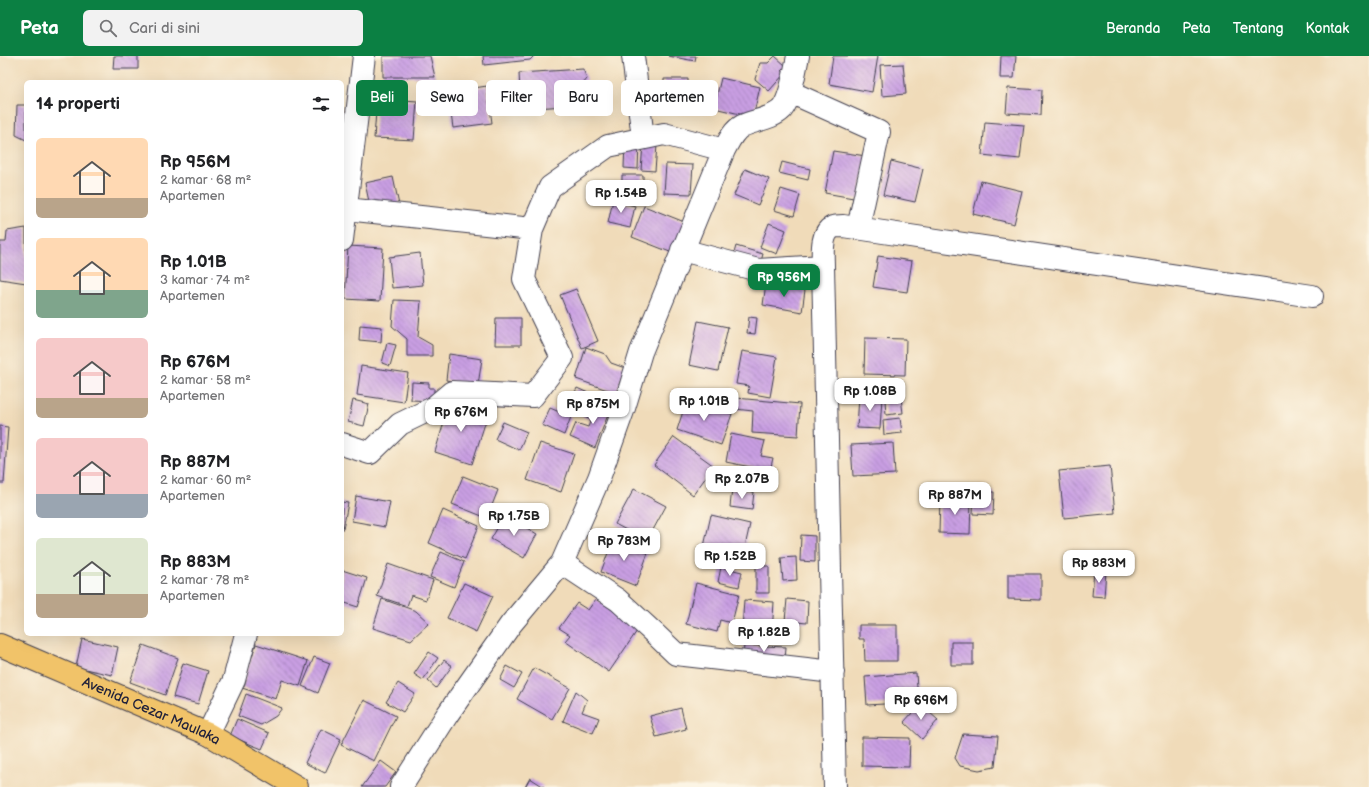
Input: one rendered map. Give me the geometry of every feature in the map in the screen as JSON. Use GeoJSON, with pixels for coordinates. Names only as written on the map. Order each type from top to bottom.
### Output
{"type":"FeatureCollection","features":[{"type":"Feature","properties":{"kind":"main road","name":"Avenida Cezar Maulaka"},"geometry":{"type":"LineString","coordinates":[[0,645],[208,734],[297,787]]}},
{"type":"Feature","properties":{"kind":"street"},"geometry":{"type":"LineString","coordinates":[[344,224],[364,56]]}},
{"type":"Feature","properties":{"kind":"street"},"geometry":{"type":"LineString","coordinates":[[633,56],[643,138]]}},
{"type":"Feature","properties":{"kind":"street"},"geometry":{"type":"LineString","coordinates":[[401,787],[447,715],[511,624],[562,563],[599,478],[624,408],[641,352],[724,150],[732,135],[741,127],[771,116],[782,108],[790,92],[798,56]]}},
{"type":"Feature","properties":{"kind":"street"},"geometry":{"type":"LineString","coordinates":[[790,92],[879,132],[858,228]]}},
{"type":"Feature","properties":{"kind":"street"},"geometry":{"type":"LineString","coordinates":[[344,445],[370,453],[400,424],[433,408],[452,392],[533,396],[562,358],[524,279],[532,229],[550,187],[608,146],[643,138],[664,134],[724,150]]}},
{"type":"Feature","properties":{"kind":"street"},"geometry":{"type":"LineString","coordinates":[[346,209],[532,229]]}},
{"type":"Feature","properties":{"kind":"street"},"geometry":{"type":"LineString","coordinates":[[835,787],[823,266],[823,245],[827,233],[833,227],[843,226],[1312,296]]}},
{"type":"Feature","properties":{"kind":"street"},"geometry":{"type":"LineString","coordinates":[[682,250],[758,270],[823,266]]}},
{"type":"Feature","properties":{"kind":"street"},"geometry":{"type":"LineString","coordinates":[[562,563],[618,600],[676,654],[833,672]]}},
{"type":"Feature","properties":{"kind":"street"},"geometry":{"type":"LineString","coordinates":[[208,734],[234,680],[245,636]]}},
{"type":"Feature","properties":{"kind":"building"},"geometry":{"type":"Polygon","coordinates":[[[114,56],[138,56],[138,69],[113,69],[114,56]]]}},
{"type":"Feature","properties":{"kind":"building"},"geometry":{"type":"Polygon","coordinates":[[[383,56],[430,56],[435,77],[383,77],[383,56]]]}},
{"type":"Feature","properties":{"kind":"building"},"geometry":{"type":"Polygon","coordinates":[[[483,56],[534,56],[530,60],[484,65],[483,56]]]}},
{"type":"Feature","properties":{"kind":"building"},"geometry":{"type":"Polygon","coordinates":[[[668,56],[696,56],[695,61],[668,56]]]}},
{"type":"Feature","properties":{"kind":"building"},"geometry":{"type":"Polygon","coordinates":[[[775,56],[786,66],[781,71],[785,73],[769,91],[755,79],[760,63],[768,63],[775,56]]]}},
{"type":"Feature","properties":{"kind":"building"},"geometry":{"type":"Polygon","coordinates":[[[833,56],[878,56],[872,92],[829,84],[833,56]]]}},
{"type":"Feature","properties":{"kind":"building"},"geometry":{"type":"Polygon","coordinates":[[[1001,56],[1016,56],[1014,78],[1000,78],[1001,56]]]}},
{"type":"Feature","properties":{"kind":"building"},"geometry":{"type":"Polygon","coordinates":[[[903,64],[906,94],[882,96],[880,65],[903,64]]]}},
{"type":"Feature","properties":{"kind":"building"},"geometry":{"type":"Polygon","coordinates":[[[583,69],[587,79],[554,80],[554,107],[546,107],[546,80],[519,80],[519,73],[583,69]]]}},
{"type":"Feature","properties":{"kind":"building"},"geometry":{"type":"Polygon","coordinates":[[[721,78],[760,87],[753,117],[718,109],[718,91],[721,78]]]}},
{"type":"Feature","properties":{"kind":"building"},"geometry":{"type":"Polygon","coordinates":[[[664,79],[688,79],[688,80],[664,79]]]}},
{"type":"Feature","properties":{"kind":"building"},"geometry":{"type":"Polygon","coordinates":[[[486,86],[486,116],[491,116],[492,123],[453,128],[451,116],[478,116],[478,87],[486,86]]]}},
{"type":"Feature","properties":{"kind":"building"},"geometry":{"type":"Polygon","coordinates":[[[1008,88],[1042,90],[1041,115],[1006,113],[1008,88]]]}},
{"type":"Feature","properties":{"kind":"building"},"geometry":{"type":"Polygon","coordinates":[[[408,100],[416,101],[414,140],[374,138],[376,116],[408,116],[408,100]]]}},
{"type":"Feature","properties":{"kind":"building"},"geometry":{"type":"Polygon","coordinates":[[[17,105],[24,105],[24,139],[16,135],[17,105]]]}},
{"type":"Feature","properties":{"kind":"building"},"geometry":{"type":"Polygon","coordinates":[[[985,122],[1024,125],[1020,159],[982,155],[985,122]]]}},
{"type":"Feature","properties":{"kind":"building"},"geometry":{"type":"Polygon","coordinates":[[[625,143],[639,143],[638,169],[624,168],[625,143]]]}},
{"type":"Feature","properties":{"kind":"building"},"geometry":{"type":"Polygon","coordinates":[[[643,144],[657,145],[655,171],[641,170],[643,144]]]}},
{"type":"Feature","properties":{"kind":"building"},"geometry":{"type":"Polygon","coordinates":[[[833,151],[866,156],[859,199],[825,193],[833,151]]]}},
{"type":"Feature","properties":{"kind":"building"},"geometry":{"type":"Polygon","coordinates":[[[891,161],[923,169],[915,202],[883,195],[891,161]]]}},
{"type":"Feature","properties":{"kind":"building"},"geometry":{"type":"Polygon","coordinates":[[[782,162],[810,169],[808,180],[779,173],[782,162]]]}},
{"type":"Feature","properties":{"kind":"building"},"geometry":{"type":"Polygon","coordinates":[[[666,164],[693,165],[691,194],[664,193],[666,164]]]}},
{"type":"Feature","properties":{"kind":"building"},"geometry":{"type":"Polygon","coordinates":[[[745,169],[769,179],[758,205],[734,195],[745,169]]]}},
{"type":"Feature","properties":{"kind":"building"},"geometry":{"type":"Polygon","coordinates":[[[622,175],[643,175],[643,196],[622,195],[622,175]]]}},
{"type":"Feature","properties":{"kind":"building"},"geometry":{"type":"Polygon","coordinates":[[[393,177],[399,205],[371,211],[365,183],[393,177]]]}},
{"type":"Feature","properties":{"kind":"building"},"geometry":{"type":"Polygon","coordinates":[[[981,181],[1022,191],[1014,224],[973,214],[981,181]]]}},
{"type":"Feature","properties":{"kind":"building"},"geometry":{"type":"Polygon","coordinates":[[[781,189],[800,195],[794,216],[774,210],[781,189]]]}},
{"type":"Feature","properties":{"kind":"building"},"geometry":{"type":"Polygon","coordinates":[[[613,200],[635,206],[630,228],[608,223],[613,200]]]}},
{"type":"Feature","properties":{"kind":"building"},"geometry":{"type":"Polygon","coordinates":[[[644,206],[687,223],[675,254],[632,237],[644,206]]]}},
{"type":"Feature","properties":{"kind":"building"},"geometry":{"type":"Polygon","coordinates":[[[769,223],[786,230],[777,254],[760,247],[769,223]]]}},
{"type":"Feature","properties":{"kind":"building"},"geometry":{"type":"Polygon","coordinates":[[[24,228],[24,283],[0,279],[0,242],[6,242],[7,231],[24,228]]]}},
{"type":"Feature","properties":{"kind":"building"},"geometry":{"type":"Polygon","coordinates":[[[348,246],[383,248],[380,301],[345,299],[348,246]]]}},
{"type":"Feature","properties":{"kind":"building"},"geometry":{"type":"Polygon","coordinates":[[[736,246],[763,254],[759,268],[732,260],[736,246]]]}},
{"type":"Feature","properties":{"kind":"building"},"geometry":{"type":"Polygon","coordinates":[[[420,253],[423,285],[392,288],[389,257],[420,253]]]}},
{"type":"Feature","properties":{"kind":"building"},"geometry":{"type":"Polygon","coordinates":[[[878,256],[912,261],[907,292],[873,287],[878,256]]]}},
{"type":"Feature","properties":{"kind":"building"},"geometry":{"type":"Polygon","coordinates":[[[766,283],[805,290],[802,312],[763,305],[766,283]]]}},
{"type":"Feature","properties":{"kind":"building"},"geometry":{"type":"Polygon","coordinates":[[[576,289],[598,341],[582,348],[560,295],[576,289]]]}},
{"type":"Feature","properties":{"kind":"building"},"geometry":{"type":"Polygon","coordinates":[[[394,300],[421,301],[418,337],[432,345],[432,356],[407,356],[407,339],[392,326],[394,300]]]}},
{"type":"Feature","properties":{"kind":"building"},"geometry":{"type":"Polygon","coordinates":[[[749,317],[757,318],[755,334],[747,333],[749,317]]]}},
{"type":"Feature","properties":{"kind":"building"},"geometry":{"type":"Polygon","coordinates":[[[496,318],[521,318],[521,345],[495,345],[496,318]]]}},
{"type":"Feature","properties":{"kind":"building"},"geometry":{"type":"Polygon","coordinates":[[[698,321],[728,327],[718,371],[689,365],[698,321]]]}},
{"type":"Feature","properties":{"kind":"building"},"geometry":{"type":"Polygon","coordinates":[[[360,325],[382,327],[381,342],[359,340],[360,325]]]}},
{"type":"Feature","properties":{"kind":"building"},"geometry":{"type":"Polygon","coordinates":[[[865,338],[906,339],[905,375],[864,374],[865,338]]]}},
{"type":"Feature","properties":{"kind":"building"},"geometry":{"type":"Polygon","coordinates":[[[387,343],[396,345],[390,366],[382,363],[387,343]]]}},
{"type":"Feature","properties":{"kind":"building"},"geometry":{"type":"Polygon","coordinates":[[[586,347],[605,354],[611,363],[625,368],[616,393],[576,379],[586,347]]]}},
{"type":"Feature","properties":{"kind":"building"},"geometry":{"type":"Polygon","coordinates":[[[742,351],[777,357],[770,397],[748,393],[749,386],[736,384],[742,351]]]}},
{"type":"Feature","properties":{"kind":"building"},"geometry":{"type":"Polygon","coordinates":[[[449,354],[482,359],[478,385],[446,380],[449,354]]]}},
{"type":"Feature","properties":{"kind":"building"},"geometry":{"type":"Polygon","coordinates":[[[361,366],[408,373],[404,402],[357,395],[361,366]]]}},
{"type":"Feature","properties":{"kind":"building"},"geometry":{"type":"Polygon","coordinates":[[[412,382],[429,383],[429,388],[434,388],[434,401],[411,400],[412,382]]]}},
{"type":"Feature","properties":{"kind":"building"},"geometry":{"type":"Polygon","coordinates":[[[577,388],[599,398],[589,419],[567,409],[577,388]]]}},
{"type":"Feature","properties":{"kind":"building"},"geometry":{"type":"Polygon","coordinates":[[[859,396],[882,397],[880,429],[857,428],[859,396]]]}},
{"type":"Feature","properties":{"kind":"building"},"geometry":{"type":"Polygon","coordinates":[[[600,397],[613,402],[595,448],[570,437],[576,423],[588,427],[600,397]]]}},
{"type":"Feature","properties":{"kind":"building"},"geometry":{"type":"Polygon","coordinates":[[[736,398],[800,404],[798,436],[752,433],[753,411],[735,409],[736,398]]]}},
{"type":"Feature","properties":{"kind":"building"},"geometry":{"type":"Polygon","coordinates":[[[901,398],[903,413],[886,415],[885,400],[901,398]]]}},
{"type":"Feature","properties":{"kind":"building"},"geometry":{"type":"Polygon","coordinates":[[[687,399],[732,414],[721,445],[677,430],[687,399]]]}},
{"type":"Feature","properties":{"kind":"building"},"geometry":{"type":"Polygon","coordinates":[[[353,400],[369,404],[364,426],[348,422],[353,400]]]}},
{"type":"Feature","properties":{"kind":"building"},"geometry":{"type":"Polygon","coordinates":[[[450,402],[488,414],[472,464],[435,452],[450,402]]]}},
{"type":"Feature","properties":{"kind":"building"},"geometry":{"type":"Polygon","coordinates":[[[550,408],[571,417],[564,435],[542,425],[550,408]]]}},
{"type":"Feature","properties":{"kind":"building"},"geometry":{"type":"Polygon","coordinates":[[[900,418],[902,433],[884,435],[883,420],[900,418]]]}},
{"type":"Feature","properties":{"kind":"building"},"geometry":{"type":"Polygon","coordinates":[[[503,422],[527,432],[519,450],[495,439],[503,422]]]}},
{"type":"Feature","properties":{"kind":"building"},"geometry":{"type":"Polygon","coordinates":[[[0,426],[8,427],[4,483],[0,483],[0,426]]]}},
{"type":"Feature","properties":{"kind":"building"},"geometry":{"type":"Polygon","coordinates":[[[731,434],[765,441],[761,456],[773,458],[770,471],[726,462],[731,434]]]}},
{"type":"Feature","properties":{"kind":"building"},"geometry":{"type":"Polygon","coordinates":[[[674,437],[714,466],[693,495],[654,465],[674,437]]]}},
{"type":"Feature","properties":{"kind":"building"},"geometry":{"type":"Polygon","coordinates":[[[540,443],[574,454],[561,492],[527,480],[540,443]]]}},
{"type":"Feature","properties":{"kind":"building"},"geometry":{"type":"Polygon","coordinates":[[[893,443],[895,474],[853,476],[851,445],[893,443]]]}},
{"type":"Feature","properties":{"kind":"building"},"geometry":{"type":"Polygon","coordinates":[[[1110,466],[1115,513],[1064,518],[1059,471],[1110,466]]]}},
{"type":"Feature","properties":{"kind":"building"},"geometry":{"type":"Polygon","coordinates":[[[463,476],[498,490],[487,518],[452,504],[463,476]]]}},
{"type":"Feature","properties":{"kind":"building"},"geometry":{"type":"Polygon","coordinates":[[[634,489],[666,506],[647,541],[615,524],[634,489]]]}},
{"type":"Feature","properties":{"kind":"building"},"geometry":{"type":"Polygon","coordinates":[[[732,489],[754,492],[752,510],[730,507],[732,489]]]}},
{"type":"Feature","properties":{"kind":"building"},"geometry":{"type":"Polygon","coordinates":[[[974,492],[994,492],[993,515],[973,514],[974,492]]]}},
{"type":"Feature","properties":{"kind":"building"},"geometry":{"type":"Polygon","coordinates":[[[356,496],[390,502],[385,527],[352,521],[356,496]]]}},
{"type":"Feature","properties":{"kind":"building"},"geometry":{"type":"Polygon","coordinates":[[[940,499],[971,500],[970,534],[939,533],[940,499]]]}},
{"type":"Feature","properties":{"kind":"building"},"geometry":{"type":"Polygon","coordinates":[[[344,502],[348,503],[344,524],[344,502]]]}},
{"type":"Feature","properties":{"kind":"building"},"geometry":{"type":"Polygon","coordinates":[[[443,510],[479,526],[465,559],[429,543],[443,510]]]}},
{"type":"Feature","properties":{"kind":"building"},"geometry":{"type":"Polygon","coordinates":[[[505,515],[537,534],[524,558],[491,539],[505,515]]]}},
{"type":"Feature","properties":{"kind":"building"},"geometry":{"type":"Polygon","coordinates":[[[711,515],[750,524],[742,560],[703,551],[711,515]]]}},
{"type":"Feature","properties":{"kind":"building"},"geometry":{"type":"Polygon","coordinates":[[[801,535],[815,536],[815,562],[800,561],[801,535]]]}},
{"type":"Feature","properties":{"kind":"building"},"geometry":{"type":"Polygon","coordinates":[[[613,539],[648,553],[636,586],[601,572],[613,539]]]}},
{"type":"Feature","properties":{"kind":"building"},"geometry":{"type":"Polygon","coordinates":[[[441,552],[464,562],[454,587],[430,577],[441,552]]]}},
{"type":"Feature","properties":{"kind":"building"},"geometry":{"type":"Polygon","coordinates":[[[796,557],[797,580],[783,581],[781,558],[796,557]]]}},
{"type":"Feature","properties":{"kind":"building"},"geometry":{"type":"Polygon","coordinates":[[[388,564],[433,580],[426,600],[411,595],[407,606],[377,596],[388,564]]]}},
{"type":"Feature","properties":{"kind":"building"},"geometry":{"type":"Polygon","coordinates":[[[756,566],[769,566],[769,593],[756,593],[756,566]]]}},
{"type":"Feature","properties":{"kind":"building"},"geometry":{"type":"Polygon","coordinates":[[[721,567],[742,572],[739,587],[718,582],[721,567]]]}},
{"type":"Feature","properties":{"kind":"building"},"geometry":{"type":"Polygon","coordinates":[[[1094,570],[1106,571],[1104,597],[1092,596],[1094,570]]]}},
{"type":"Feature","properties":{"kind":"building"},"geometry":{"type":"Polygon","coordinates":[[[344,571],[367,578],[358,607],[344,603],[344,571]]]}},
{"type":"Feature","properties":{"kind":"building"},"geometry":{"type":"Polygon","coordinates":[[[1008,574],[1041,574],[1041,600],[1008,599],[1008,574]]]}},
{"type":"Feature","properties":{"kind":"building"},"geometry":{"type":"Polygon","coordinates":[[[464,583],[493,596],[476,632],[447,618],[464,583]]]}},
{"type":"Feature","properties":{"kind":"building"},"geometry":{"type":"Polygon","coordinates":[[[696,583],[739,594],[732,623],[720,620],[717,632],[686,624],[696,583]]]}},
{"type":"Feature","properties":{"kind":"building"},"geometry":{"type":"Polygon","coordinates":[[[382,599],[416,611],[429,623],[411,640],[373,628],[382,599]]]}},
{"type":"Feature","properties":{"kind":"building"},"geometry":{"type":"Polygon","coordinates":[[[596,599],[639,628],[609,672],[565,641],[570,635],[559,628],[577,603],[588,610],[596,599]]]}},
{"type":"Feature","properties":{"kind":"building"},"geometry":{"type":"Polygon","coordinates":[[[787,599],[808,601],[807,623],[785,621],[787,599]]]}},
{"type":"Feature","properties":{"kind":"building"},"geometry":{"type":"Polygon","coordinates":[[[744,600],[774,602],[772,633],[742,630],[744,600]]]}},
{"type":"Feature","properties":{"kind":"building"},"geometry":{"type":"Polygon","coordinates":[[[859,625],[897,625],[897,661],[865,661],[864,639],[859,639],[859,625]]]}},
{"type":"Feature","properties":{"kind":"building"},"geometry":{"type":"Polygon","coordinates":[[[82,639],[118,647],[112,675],[76,667],[82,639]]]}},
{"type":"Feature","properties":{"kind":"building"},"geometry":{"type":"Polygon","coordinates":[[[951,642],[973,642],[973,665],[951,665],[951,642]]]}},
{"type":"Feature","properties":{"kind":"building"},"geometry":{"type":"Polygon","coordinates":[[[256,644],[308,661],[300,686],[282,680],[276,699],[242,688],[256,644]]]}},
{"type":"Feature","properties":{"kind":"building"},"geometry":{"type":"Polygon","coordinates":[[[143,645],[178,658],[165,695],[130,682],[143,645]]]}},
{"type":"Feature","properties":{"kind":"building"},"geometry":{"type":"Polygon","coordinates":[[[744,645],[786,647],[785,661],[743,659],[744,645]]]}},
{"type":"Feature","properties":{"kind":"building"},"geometry":{"type":"Polygon","coordinates":[[[429,652],[438,658],[423,680],[414,674],[429,652]]]}},
{"type":"Feature","properties":{"kind":"building"},"geometry":{"type":"Polygon","coordinates":[[[314,657],[330,663],[318,693],[302,686],[314,657]]]}},
{"type":"Feature","properties":{"kind":"building"},"geometry":{"type":"Polygon","coordinates":[[[444,660],[452,666],[436,688],[428,681],[444,660]]]}},
{"type":"Feature","properties":{"kind":"building"},"geometry":{"type":"Polygon","coordinates":[[[183,663],[208,671],[198,704],[173,697],[183,663]]]}},
{"type":"Feature","properties":{"kind":"building"},"geometry":{"type":"Polygon","coordinates":[[[507,666],[522,674],[514,688],[500,680],[507,666]]]}},
{"type":"Feature","properties":{"kind":"building"},"geometry":{"type":"Polygon","coordinates":[[[534,668],[570,688],[552,719],[517,699],[534,668]]]}},
{"type":"Feature","properties":{"kind":"building"},"geometry":{"type":"Polygon","coordinates":[[[916,673],[918,702],[867,705],[865,677],[916,673]]]}},
{"type":"Feature","properties":{"kind":"building"},"geometry":{"type":"Polygon","coordinates":[[[398,683],[415,694],[403,712],[386,702],[398,683]]]}},
{"type":"Feature","properties":{"kind":"building"},"geometry":{"type":"Polygon","coordinates":[[[576,691],[587,700],[582,712],[599,718],[593,733],[563,721],[576,691]]]}},
{"type":"Feature","properties":{"kind":"building"},"geometry":{"type":"Polygon","coordinates":[[[246,694],[282,708],[276,716],[261,725],[238,716],[246,694]]]}},
{"type":"Feature","properties":{"kind":"building"},"geometry":{"type":"Polygon","coordinates":[[[364,700],[396,716],[374,761],[341,745],[364,700]]]}},
{"type":"Feature","properties":{"kind":"building"},"geometry":{"type":"Polygon","coordinates":[[[920,704],[938,720],[922,739],[904,722],[920,704]]]}},
{"type":"Feature","properties":{"kind":"building"},"geometry":{"type":"Polygon","coordinates":[[[681,708],[686,729],[656,737],[650,716],[681,708]]]}},
{"type":"Feature","properties":{"kind":"building"},"geometry":{"type":"Polygon","coordinates":[[[237,719],[269,733],[262,749],[230,736],[237,719]]]}},
{"type":"Feature","properties":{"kind":"building"},"geometry":{"type":"Polygon","coordinates":[[[321,729],[341,739],[325,773],[305,763],[321,729]]]}},
{"type":"Feature","properties":{"kind":"building"},"geometry":{"type":"Polygon","coordinates":[[[963,734],[998,736],[995,767],[979,770],[960,766],[955,758],[963,734]]]}},
{"type":"Feature","properties":{"kind":"building"},"geometry":{"type":"Polygon","coordinates":[[[862,737],[910,738],[909,767],[862,766],[862,737]]]}},
{"type":"Feature","properties":{"kind":"building"},"geometry":{"type":"Polygon","coordinates":[[[381,761],[396,772],[385,787],[362,787],[381,761]]]}},
{"type":"Feature","properties":{"kind":"building"},"geometry":{"type":"Polygon","coordinates":[[[530,778],[544,787],[525,787],[530,778]]]}}]}
